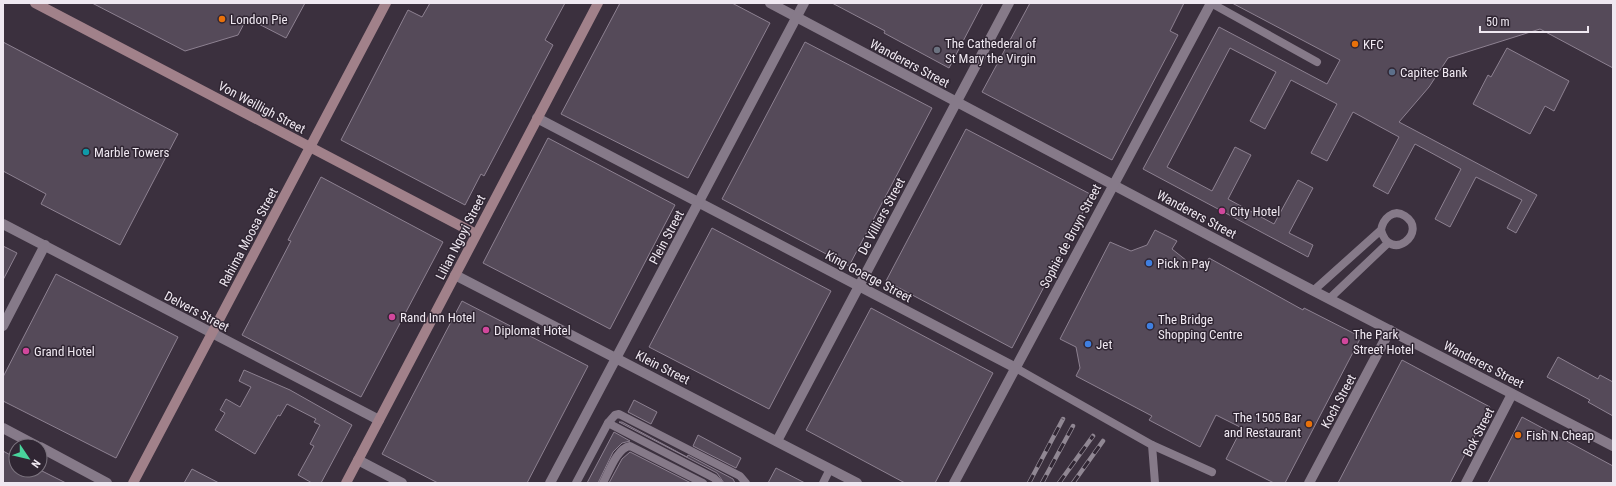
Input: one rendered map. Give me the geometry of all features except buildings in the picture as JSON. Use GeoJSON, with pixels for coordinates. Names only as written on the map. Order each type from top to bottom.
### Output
{"type":"FeatureCollection","features":[{"type":"Feature","properties":{"kind":"street","name":"Von Weilligh Street"},"geometry":{"type":"LineString","coordinates":[[35,3],[476,234]]}},
{"type":"Feature","properties":{"kind":"street","name":"Rahima Moosa Street"},"geometry":{"type":"LineString","coordinates":[[133,483],[386,3]]}},
{"type":"Feature","properties":{"kind":"street","name":"Lilian Ngoyi Street"},"geometry":{"type":"LineString","coordinates":[[346,483],[598,3]]}},
{"type":"Feature","properties":{"kind":"street","name":"Wanderers Street"},"geometry":{"type":"LineString","coordinates":[[770,3],[956,103],[1613,446]]}},
{"type":"Feature","properties":{"kind":"street","name":"Plein Street"},"geometry":{"type":"LineString","coordinates":[[550,483],[804,3]]}},
{"type":"Feature","properties":{"kind":"street","name":"De Villiers Street"},"geometry":{"type":"LineString","coordinates":[[777,441],[1009,3]]}},
{"type":"Feature","properties":{"kind":"street","name":"Sophie de Bruyn Street"},"geometry":{"type":"LineString","coordinates":[[954,483],[1014,367],[1211,3]]}},
{"type":"Feature","properties":{"kind":"street","name":"King Goerge Street"},"geometry":{"type":"LineString","coordinates":[[538,118],[1014,367]]}},
{"type":"Feature","properties":{"kind":"street","name":"Delvers Street"},"geometry":{"type":"LineString","coordinates":[[3,224],[379,420]]}},
{"type":"Feature","properties":{"kind":"street"},"geometry":{"type":"LineString","coordinates":[[3,326],[45,245]]}},
{"type":"Feature","properties":{"kind":"street","name":"Klein Street"},"geometry":{"type":"LineString","coordinates":[[455,275],[857,483]]}},
{"type":"Feature","properties":{"kind":"street","name":"Koch Street"},"geometry":{"type":"LineString","coordinates":[[1309,483],[1390,330]]}},
{"type":"Feature","properties":{"kind":"street","name":"Bok Street"},"geometry":{"type":"LineString","coordinates":[[1466,483],[1512,394]]}},
{"type":"Feature","properties":{"kind":"street"},"geometry":{"type":"LineString","coordinates":[[3,428],[22,438]]}},
{"type":"Feature","properties":{"kind":"street"},"geometry":{"type":"LineString","coordinates":[[48,452],[107,483]]}},
{"type":"Feature","properties":{"kind":"street"},"geometry":{"type":"LineString","coordinates":[[358,460],[402,483]]}},
{"type":"Feature","properties":{"kind":"lane"},"geometry":{"type":"LineString","coordinates":[[1211,3],[1317,62]]}},
{"type":"Feature","properties":{"kind":"lane"},"geometry":{"type":"LineString","coordinates":[[1394,213],[1402,214],[1408,218],[1412,225],[1412,232],[1409,239],[1403,244],[1396,245],[1388,242],[1383,237],[1381,230],[1382,222],[1387,216],[1394,213]]}},
{"type":"Feature","properties":{"kind":"lane"},"geometry":{"type":"LineString","coordinates":[[1312,290],[1381,230]]}},
{"type":"Feature","properties":{"kind":"lane"},"geometry":{"type":"LineString","coordinates":[[1329,299],[1388,242]]}},
{"type":"Feature","properties":{"kind":"lane","name":"King Goerge Street"},"geometry":{"type":"LineString","coordinates":[[1014,367],[1150,444],[1212,472]]}},
{"type":"Feature","properties":{"kind":"lane"},"geometry":{"type":"LineString","coordinates":[[576,483],[608,423],[615,415],[622,415],[740,476],[746,483]]}},
{"type":"Feature","properties":{"kind":"lane"},"geometry":{"type":"LineString","coordinates":[[608,423],[714,478],[719,483]]}},
{"type":"Feature","properties":{"kind":"lane"},"geometry":{"type":"LineString","coordinates":[[1150,444],[1155,483]]}},
{"type":"Feature","properties":{"kind":"lane"},"geometry":{"type":"LineString","coordinates":[[604,483],[620,453],[628,446],[703,483]]}},
{"type":"Feature","properties":{"kind":"lane"},"geometry":{"type":"LineString","coordinates":[[823,483],[830,469]]}},
{"type":"Feature","properties":{"kind":"railway"},"geometry":{"type":"LineString","coordinates":[[1029,483],[1063,419]]}},
{"type":"Feature","properties":{"kind":"railway"},"geometry":{"type":"LineString","coordinates":[[1042,483],[1073,426]]}},
{"type":"Feature","properties":{"kind":"railway"},"geometry":{"type":"LineString","coordinates":[[1059,483],[1093,436]]}},
{"type":"Feature","properties":{"kind":"railway"},"geometry":{"type":"LineString","coordinates":[[1073,483],[1103,441]]}},
{"type":"Feature","properties":{"kind":"place","name":"London Pie"},"geometry":{"type":"Point","coordinates":[222,19]}},
{"type":"Feature","properties":{"kind":"place","name":"KFC"},"geometry":{"type":"Point","coordinates":[1355,44]}},
{"type":"Feature","properties":{"kind":"place","name":"The Cathederal of St Mary the Virgin"},"geometry":{"type":"Point","coordinates":[937,50]}},
{"type":"Feature","properties":{"kind":"place","name":"Capitec Bank"},"geometry":{"type":"Point","coordinates":[1392,72]}},
{"type":"Feature","properties":{"kind":"place","name":"Marble Towers"},"geometry":{"type":"Point","coordinates":[86,152]}},
{"type":"Feature","properties":{"kind":"place","name":"City Hotel"},"geometry":{"type":"Point","coordinates":[1222,211]}},
{"type":"Feature","properties":{"kind":"place","name":"Pick n Pay"},"geometry":{"type":"Point","coordinates":[1149,263]}},
{"type":"Feature","properties":{"kind":"place","name":"Rand Inn Hotel"},"geometry":{"type":"Point","coordinates":[392,317]}},
{"type":"Feature","properties":{"kind":"place","name":"The Bridge Shopping Centre"},"geometry":{"type":"Point","coordinates":[1150,326]}},
{"type":"Feature","properties":{"kind":"place","name":"Diplomat Hotel"},"geometry":{"type":"Point","coordinates":[486,330]}},
{"type":"Feature","properties":{"kind":"place","name":"The Park Street Hotel"},"geometry":{"type":"Point","coordinates":[1345,341]}},
{"type":"Feature","properties":{"kind":"place","name":"Jet"},"geometry":{"type":"Point","coordinates":[1088,344]}},
{"type":"Feature","properties":{"kind":"place","name":"Grand Hotel"},"geometry":{"type":"Point","coordinates":[26,351]}},
{"type":"Feature","properties":{"kind":"place","name":"The 1505 Bar and Restaurant"},"geometry":{"type":"Point","coordinates":[1309,424]}},
{"type":"Feature","properties":{"kind":"place","name":"Fish N Cheap"},"geometry":{"type":"Point","coordinates":[1518,435]}}]}
